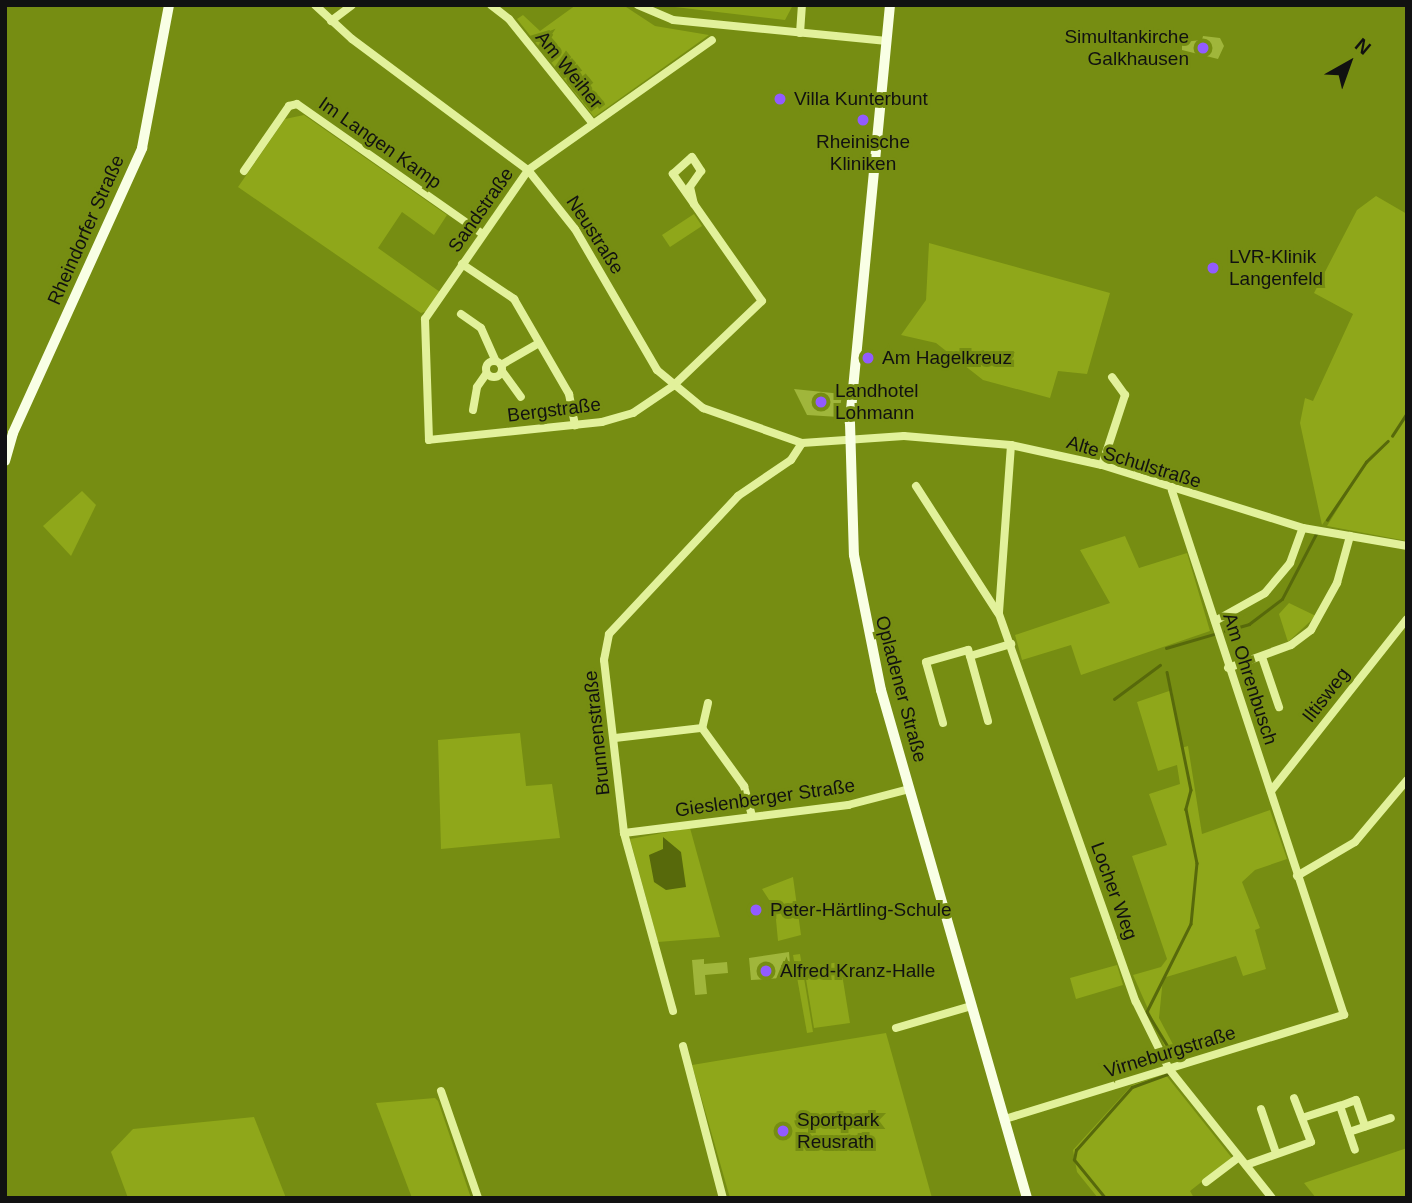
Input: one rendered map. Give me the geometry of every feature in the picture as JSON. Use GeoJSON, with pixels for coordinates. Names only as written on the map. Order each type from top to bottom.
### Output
{"type":"FeatureCollection","features":[{"type":"Feature","properties":{"kind":"main road","name":"Rheindorfer Straße"},"geometry":{"type":"LineString","coordinates":[[5,461],[13,433],[142,148],[169,5]]}},
{"type":"Feature","properties":{"kind":"main road","name":"Opladener Straße"},"geometry":{"type":"LineString","coordinates":[[890,5],[872,174],[849,443],[851,528],[862,611],[909,789],[1027,1198]]}},
{"type":"Feature","properties":{"kind":"street","name":"Neustraße"},"geometry":{"type":"LineString","coordinates":[[316,5],[331,21],[528,170],[575,229],[657,370],[673,386],[703,408],[802,443],[849,443]]}},
{"type":"Feature","properties":{"kind":"street"},"geometry":{"type":"LineString","coordinates":[[331,21],[352,5]]}},
{"type":"Feature","properties":{"kind":"street","name":"Am Weiher"},"geometry":{"type":"LineString","coordinates":[[491,5],[509,19],[593,124]]}},
{"type":"Feature","properties":{"kind":"street"},"geometry":{"type":"LineString","coordinates":[[638,5],[659,17],[887,41]]}},
{"type":"Feature","properties":{"kind":"street"},"geometry":{"type":"LineString","coordinates":[[800,33],[802,5]]}},
{"type":"Feature","properties":{"kind":"street","name":"Sandstraße"},"geometry":{"type":"LineString","coordinates":[[429,440],[425,319],[528,170],[712,40]]}},
{"type":"Feature","properties":{"kind":"street","name":"Im Langen Kamp"},"geometry":{"type":"LineString","coordinates":[[244,171],[289,106],[297,104],[483,234]]}},
{"type":"Feature","properties":{"kind":"street"},"geometry":{"type":"LineString","coordinates":[[692,157],[701,171],[690,187],[694,204],[673,174],[692,157]]}},
{"type":"Feature","properties":{"kind":"street","name":"Bergstraße"},"geometry":{"type":"LineString","coordinates":[[429,440],[575,425],[633,413],[673,386],[762,301],[694,204]]}},
{"type":"Feature","properties":{"kind":"street"},"geometry":{"type":"LineString","coordinates":[[462,264],[514,299],[569,394],[575,425]]}},
{"type":"Feature","properties":{"kind":"street"},"geometry":{"type":"LineString","coordinates":[[461,314],[481,328],[499,366],[521,397]]}},
{"type":"Feature","properties":{"kind":"street"},"geometry":{"type":"LineString","coordinates":[[473,410],[477,387],[486,374],[487,364],[499,366],[539,343]]}},
{"type":"Feature","properties":{"kind":"street"},"geometry":{"type":"LineString","coordinates":[[486,374],[495,378],[499,366]]}},
{"type":"Feature","properties":{"kind":"street"},"geometry":{"type":"LineString","coordinates":[[1102,465],[1125,395],[1112,377]]}},
{"type":"Feature","properties":{"kind":"street","name":"Alte Schulstraße"},"geometry":{"type":"LineString","coordinates":[[849,443],[904,436],[1011,445],[1102,465],[1172,491],[1303,528],[1407,546]]}},
{"type":"Feature","properties":{"kind":"street","name":"Brunnenstraße"},"geometry":{"type":"LineString","coordinates":[[674,1011],[624,833],[604,660],[609,634],[738,496],[790,460],[802,443]]}},
{"type":"Feature","properties":{"kind":"street","name":"Locher Weg"},"geometry":{"type":"LineString","coordinates":[[999,614],[1011,445]]}},
{"type":"Feature","properties":{"kind":"street","name":"Locher Weg"},"geometry":{"type":"LineString","coordinates":[[916,486],[999,614],[1136,1002],[1169,1069],[1272,1198]]}},
{"type":"Feature","properties":{"kind":"street","name":"Am Ohrenbusch"},"geometry":{"type":"LineString","coordinates":[[1172,491],[1344,1014]]}},
{"type":"Feature","properties":{"kind":"street"},"geometry":{"type":"LineString","coordinates":[[1214,621],[1265,593],[1290,563],[1303,528]]}},
{"type":"Feature","properties":{"kind":"street"},"geometry":{"type":"LineString","coordinates":[[1228,668],[1292,645],[1313,627],[1337,583],[1350,536]]}},
{"type":"Feature","properties":{"kind":"street","name":"Iltisweg"},"geometry":{"type":"LineString","coordinates":[[1271,791],[1407,619]]}},
{"type":"Feature","properties":{"kind":"street"},"geometry":{"type":"LineString","coordinates":[[970,656],[1011,644]]}},
{"type":"Feature","properties":{"kind":"street"},"geometry":{"type":"LineString","coordinates":[[943,723],[926,662],[968,650],[988,721]]}},
{"type":"Feature","properties":{"kind":"street"},"geometry":{"type":"LineString","coordinates":[[1262,657],[1279,707]]}},
{"type":"Feature","properties":{"kind":"street"},"geometry":{"type":"LineString","coordinates":[[708,703],[702,728],[744,786],[751,816]]}},
{"type":"Feature","properties":{"kind":"street"},"geometry":{"type":"LineString","coordinates":[[615,738],[702,728]]}},
{"type":"Feature","properties":{"kind":"street"},"geometry":{"type":"LineString","coordinates":[[1297,876],[1355,842],[1407,780]]}},
{"type":"Feature","properties":{"kind":"street","name":"Gieslenberger Straße"},"geometry":{"type":"LineString","coordinates":[[624,833],[883,796],[909,789]]}},
{"type":"Feature","properties":{"kind":"street"},"geometry":{"type":"LineString","coordinates":[[896,1028],[971,1006]]}},
{"type":"Feature","properties":{"kind":"street","name":"Virneburgstraße"},"geometry":{"type":"LineString","coordinates":[[1005,1119],[1344,1014]]}},
{"type":"Feature","properties":{"kind":"street"},"geometry":{"type":"LineString","coordinates":[[683,1046],[723,1198]]}},
{"type":"Feature","properties":{"kind":"street"},"geometry":{"type":"LineString","coordinates":[[442,1091],[478,1198]]}},
{"type":"Feature","properties":{"kind":"street"},"geometry":{"type":"LineString","coordinates":[[1246,1165],[1311,1142],[1294,1098]]}},
{"type":"Feature","properties":{"kind":"street"},"geometry":{"type":"LineString","coordinates":[[1302,1118],[1356,1100],[1365,1126]]}},
{"type":"Feature","properties":{"kind":"street"},"geometry":{"type":"LineString","coordinates":[[1340,1106],[1355,1150]]}},
{"type":"Feature","properties":{"kind":"street"},"geometry":{"type":"LineString","coordinates":[[1261,1110],[1276,1153]]}},
{"type":"Feature","properties":{"kind":"street"},"geometry":{"type":"LineString","coordinates":[[1349,1132],[1391,1118]]}},
{"type":"Feature","properties":{"kind":"street"},"geometry":{"type":"LineString","coordinates":[[1206,1182],[1239,1157]]}},
{"type":"Feature","properties":{"kind":"shaded area"},"geometry":{"type":"Polygon","coordinates":[[[576,5],[623,5],[655,26],[709,35],[594,117],[517,19],[523,15],[540,31],[576,5]]]}},
{"type":"Feature","properties":{"kind":"shaded area"},"geometry":{"type":"Polygon","coordinates":[[[658,5],[793,5],[785,20],[658,5]]]}},
{"type":"Feature","properties":{"kind":"shaded area"},"geometry":{"type":"Polygon","coordinates":[[[304,115],[447,215],[434,235],[402,212],[378,248],[440,292],[427,311],[421,313],[238,187],[285,119],[304,115]]]}},
{"type":"Feature","properties":{"kind":"shaded area"},"geometry":{"type":"Polygon","coordinates":[[[1376,196],[1407,214],[1407,541],[1327,526],[1373,452],[1322,525],[1300,423],[1305,398],[1313,401],[1353,314],[1314,293],[1357,210],[1376,196]]]}},
{"type":"Feature","properties":{"kind":"shaded area"},"geometry":{"type":"Polygon","coordinates":[[[694,214],[702,226],[670,247],[662,235],[694,214]]]}},
{"type":"Feature","properties":{"kind":"shaded area"},"geometry":{"type":"Polygon","coordinates":[[[929,243],[1110,293],[1087,374],[1058,371],[1050,398],[983,380],[936,343],[901,335],[926,300],[929,243]]]}},
{"type":"Feature","properties":{"kind":"shaded area"},"geometry":{"type":"Polygon","coordinates":[[[82,491],[96,505],[71,556],[43,526],[82,491]]]}},
{"type":"Feature","properties":{"kind":"shaded area"},"geometry":{"type":"Polygon","coordinates":[[[1125,536],[1139,568],[1187,553],[1210,631],[1081,675],[1071,645],[1022,660],[1015,635],[1110,603],[1080,550],[1125,536]]]}},
{"type":"Feature","properties":{"kind":"shaded area"},"geometry":{"type":"Polygon","coordinates":[[[1289,603],[1316,616],[1288,642],[1279,614],[1289,603]]]}},
{"type":"Feature","properties":{"kind":"shaded area"},"geometry":{"type":"Polygon","coordinates":[[[1172,690],[1181,748],[1188,746],[1202,834],[1270,810],[1287,859],[1255,870],[1242,882],[1260,928],[1255,930],[1266,969],[1243,976],[1236,956],[1163,978],[1159,1018],[1177,1052],[1168,1054],[1133,975],[1161,967],[1167,959],[1132,856],[1167,845],[1149,794],[1180,784],[1177,765],[1158,771],[1137,702],[1172,690]]]}},
{"type":"Feature","properties":{"kind":"shaded area"},"geometry":{"type":"Polygon","coordinates":[[[520,733],[526,786],[552,784],[560,838],[441,849],[438,740],[520,733]]]}},
{"type":"Feature","properties":{"kind":"shaded area"},"geometry":{"type":"Polygon","coordinates":[[[690,828],[720,937],[658,942],[630,839],[690,828]]]}},
{"type":"Feature","properties":{"kind":"shaded area"},"geometry":{"type":"Polygon","coordinates":[[[663,837],[681,852],[686,887],[666,890],[654,882],[649,855],[663,849],[663,837]]]}},
{"type":"Feature","properties":{"kind":"shaded area"},"geometry":{"type":"Polygon","coordinates":[[[793,877],[801,935],[778,941],[775,909],[762,889],[793,877]]]}},
{"type":"Feature","properties":{"kind":"shaded area"},"geometry":{"type":"Polygon","coordinates":[[[800,954],[813,1032],[807,1033],[793,955],[800,954]]]}},
{"type":"Feature","properties":{"kind":"shaded area"},"geometry":{"type":"Polygon","coordinates":[[[840,962],[850,1023],[814,1028],[804,967],[840,962]]]}},
{"type":"Feature","properties":{"kind":"shaded area"},"geometry":{"type":"Polygon","coordinates":[[[1117,965],[1123,985],[1076,999],[1070,978],[1117,965]]]}},
{"type":"Feature","properties":{"kind":"shaded area","name":"Sportpark Reusrath"},"geometry":{"type":"Polygon","coordinates":[[[886,1033],[932,1198],[730,1198],[692,1065],[886,1033]]]}},
{"type":"Feature","properties":{"kind":"shaded area"},"geometry":{"type":"Polygon","coordinates":[[[1165,1074],[1232,1158],[1190,1191],[1194,1198],[1098,1198],[1077,1172],[1073,1150],[1132,1085],[1165,1074]]]}},
{"type":"Feature","properties":{"kind":"shaded area"},"geometry":{"type":"Polygon","coordinates":[[[435,1098],[471,1198],[412,1198],[376,1103],[435,1098]]]}},
{"type":"Feature","properties":{"kind":"shaded area"},"geometry":{"type":"Polygon","coordinates":[[[254,1117],[286,1198],[128,1198],[111,1152],[133,1129],[254,1117]]]}},
{"type":"Feature","properties":{"kind":"shaded area"},"geometry":{"type":"Polygon","coordinates":[[[1407,1148],[1407,1198],[1316,1198],[1304,1183],[1407,1148]]]}},
{"type":"Feature","properties":{"kind":"building","name":"Simultankirche Galkhausen"},"geometry":{"type":"Polygon","coordinates":[[[1203,36],[1220,38],[1224,46],[1218,59],[1182,50],[1182,42],[1202,40],[1203,36]]]}},
{"type":"Feature","properties":{"kind":"building","name":"Landhotel Lohmann"},"geometry":{"type":"Polygon","coordinates":[[[794,389],[842,394],[839,417],[807,415],[794,389]]]}},
{"type":"Feature","properties":{"kind":"building","name":"Alfred-Kranz-Halle"},"geometry":{"type":"Polygon","coordinates":[[[789,952],[790,964],[781,965],[782,978],[751,980],[749,958],[789,952]]]}},
{"type":"Feature","properties":{"kind":"building"},"geometry":{"type":"Polygon","coordinates":[[[704,959],[704,964],[727,962],[728,973],[705,975],[707,994],[695,995],[692,960],[704,959]]]}},
{"type":"Feature","properties":{"kind":"waterway"},"geometry":{"type":"LineString","coordinates":[[1392,436],[1407,413]]}},
{"type":"Feature","properties":{"kind":"waterway"},"geometry":{"type":"LineString","coordinates":[[1327,520],[1366,462],[1388,441]]}},
{"type":"Feature","properties":{"kind":"waterway"},"geometry":{"type":"LineString","coordinates":[[1225,631],[1249,624],[1282,599],[1316,534]]}},
{"type":"Feature","properties":{"kind":"waterway"},"geometry":{"type":"LineString","coordinates":[[1166,648],[1214,634]]}},
{"type":"Feature","properties":{"kind":"waterway"},"geometry":{"type":"LineString","coordinates":[[1114,699],[1160,665]]}},
{"type":"Feature","properties":{"kind":"waterway"},"geometry":{"type":"LineString","coordinates":[[1167,672],[1191,790],[1186,809],[1197,863],[1191,924],[1147,1012],[1175,1058]]}},
{"type":"Feature","properties":{"kind":"waterway"},"geometry":{"type":"LineString","coordinates":[[1105,1198],[1074,1160],[1076,1150],[1132,1087],[1168,1074]]}},
{"type":"Feature","properties":{"kind":"place","name":"Simultankirche Galkhausen"},"geometry":{"type":"Point","coordinates":[1203,48]}},
{"type":"Feature","properties":{"kind":"place","name":"Villa Kunterbunt"},"geometry":{"type":"Point","coordinates":[780,99]}},
{"type":"Feature","properties":{"kind":"place","name":"Rheinische Kliniken"},"geometry":{"type":"Point","coordinates":[863,120]}},
{"type":"Feature","properties":{"kind":"place","name":"LVR-Klinik Langenfeld"},"geometry":{"type":"Point","coordinates":[1213,268]}},
{"type":"Feature","properties":{"kind":"place","name":"Am Hagelkreuz"},"geometry":{"type":"Point","coordinates":[868,358]}},
{"type":"Feature","properties":{"kind":"place","name":"Landhotel Lohmann"},"geometry":{"type":"Point","coordinates":[821,402]}},
{"type":"Feature","properties":{"kind":"place","name":"Peter-Härtling-Schule"},"geometry":{"type":"Point","coordinates":[756,910]}},
{"type":"Feature","properties":{"kind":"place","name":"Alfred-Kranz-Halle"},"geometry":{"type":"Point","coordinates":[766,971]}},
{"type":"Feature","properties":{"kind":"place","name":"Sportpark Reusrath"},"geometry":{"type":"Point","coordinates":[783,1131]}}]}
